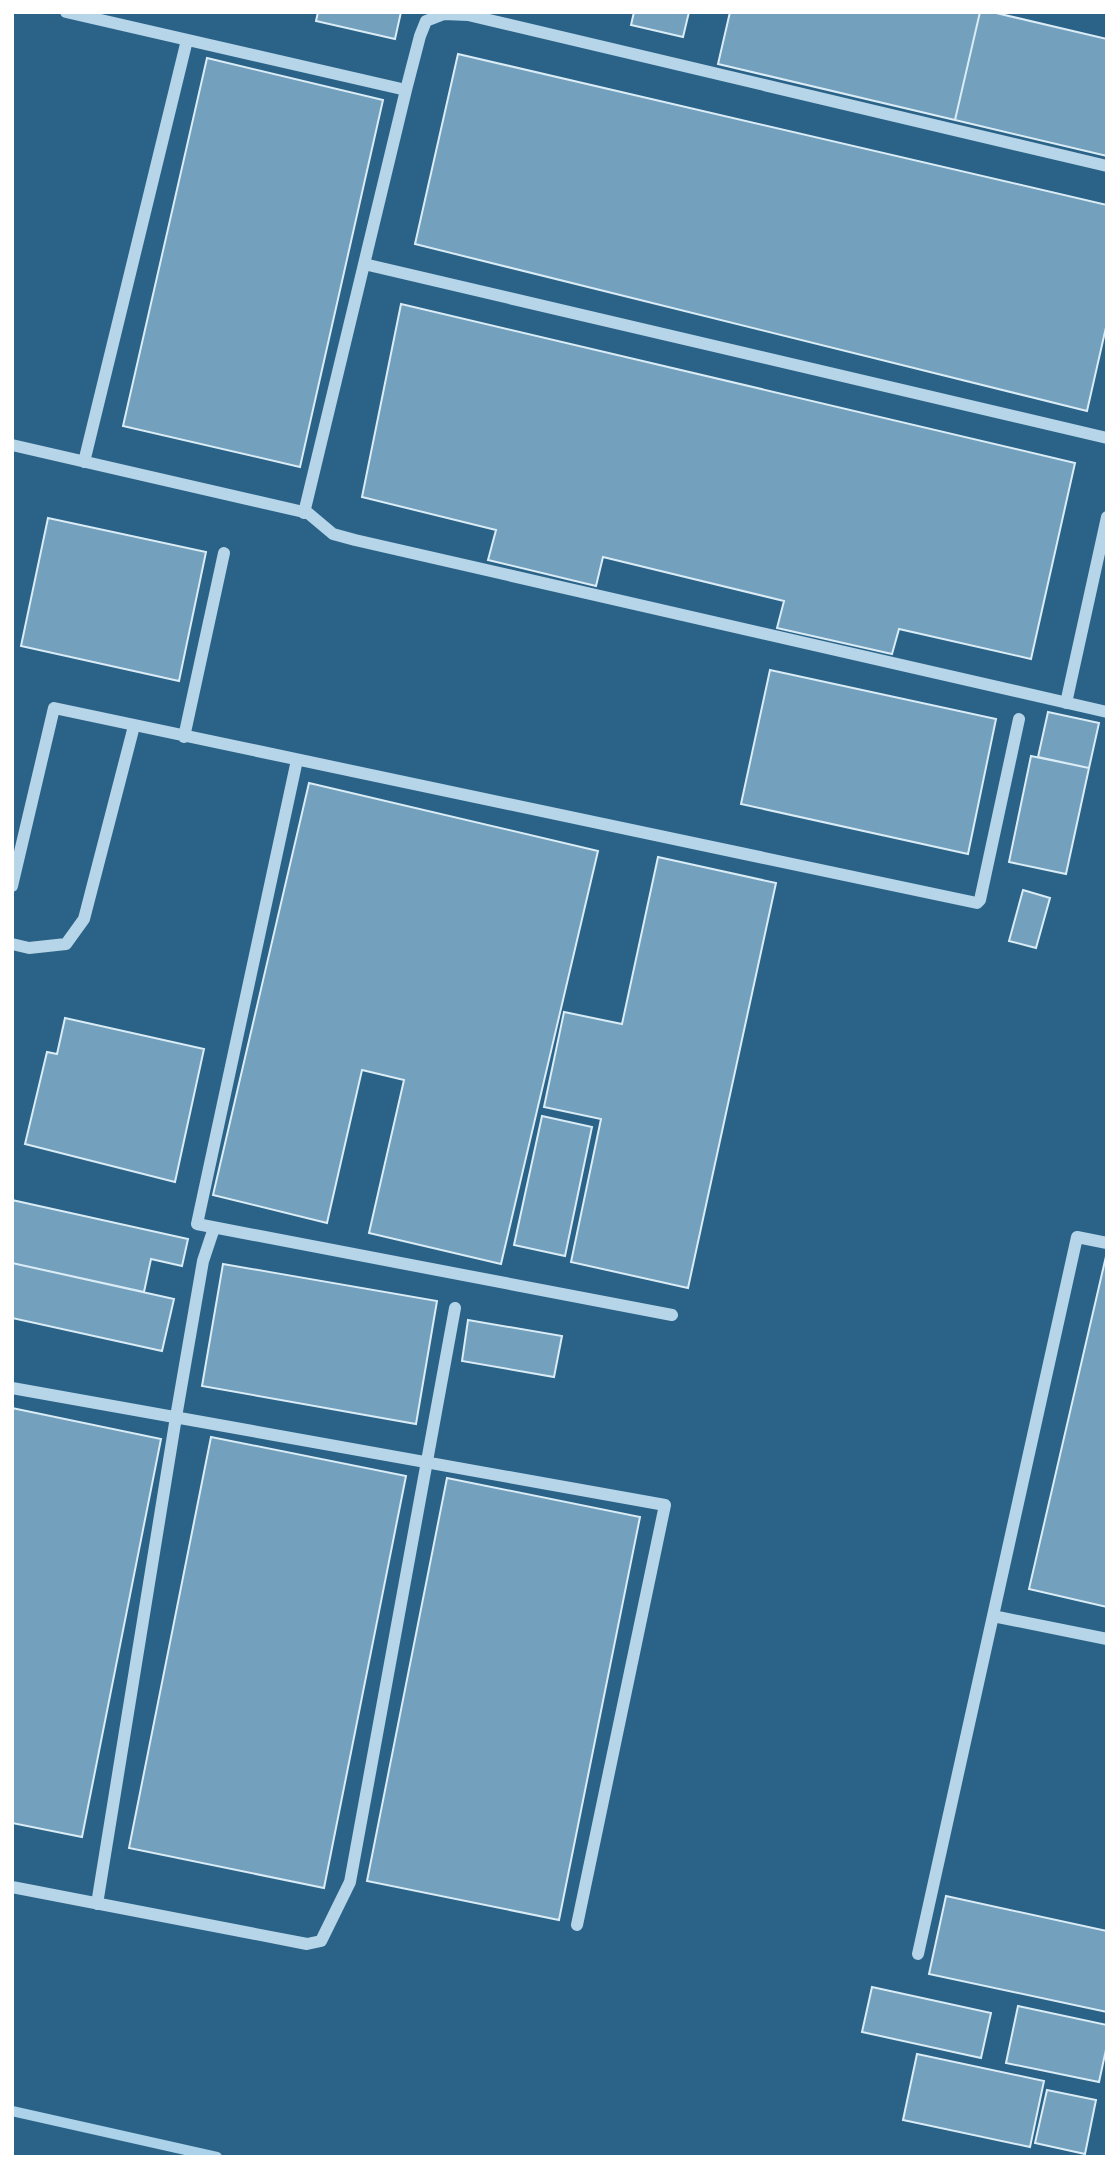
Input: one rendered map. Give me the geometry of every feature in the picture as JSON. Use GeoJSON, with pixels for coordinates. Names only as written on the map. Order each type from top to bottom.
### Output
{"type":"FeatureCollection","features":[{"type":"Feature","properties":{"kind":"lane"},"geometry":{"type":"LineString","coordinates":[[66,12],[406,90]]}},
{"type":"Feature","properties":{"kind":"lane"},"geometry":{"type":"LineString","coordinates":[[304,513],[406,90],[426,21],[444,14],[468,15],[1107,166]]}},
{"type":"Feature","properties":{"kind":"lane"},"geometry":{"type":"LineString","coordinates":[[85,462],[187,40]]}},
{"type":"Feature","properties":{"kind":"lane"},"geometry":{"type":"LineString","coordinates":[[364,264],[1107,438]]}},
{"type":"Feature","properties":{"kind":"lane"},"geometry":{"type":"LineString","coordinates":[[12,445],[304,513],[316,519],[333,534],[355,540],[1107,712]]}},
{"type":"Feature","properties":{"kind":"lane"},"geometry":{"type":"LineString","coordinates":[[1066,703],[1107,517]]}},
{"type":"Feature","properties":{"kind":"lane"},"geometry":{"type":"LineString","coordinates":[[184,737],[224,553]]}},
{"type":"Feature","properties":{"kind":"lane"},"geometry":{"type":"LineString","coordinates":[[12,886],[54,708],[977,903],[980,900],[1019,719]]}},
{"type":"Feature","properties":{"kind":"lane"},"geometry":{"type":"LineString","coordinates":[[12,944],[29,948],[66,944],[84,919],[134,726]]}},
{"type":"Feature","properties":{"kind":"lane"},"geometry":{"type":"LineString","coordinates":[[297,760],[197,1224],[672,1315]]}},
{"type":"Feature","properties":{"kind":"lane"},"geometry":{"type":"LineString","coordinates":[[97,1904],[203,1261],[214,1228]]}},
{"type":"Feature","properties":{"kind":"lane"},"geometry":{"type":"LineString","coordinates":[[918,1954],[1077,1237],[1107,1242]]}},
{"type":"Feature","properties":{"kind":"lane"},"geometry":{"type":"LineString","coordinates":[[12,1887],[307,1944],[321,1941],[350,1882],[455,1308]]}},
{"type":"Feature","properties":{"kind":"lane"},"geometry":{"type":"LineString","coordinates":[[12,1388],[665,1505],[577,1925]]}},
{"type":"Feature","properties":{"kind":"lane"},"geometry":{"type":"LineString","coordinates":[[993,1616],[1107,1639]]}},
{"type":"Feature","properties":{"kind":"building"},"geometry":{"type":"Polygon","coordinates":[[[318,12],[401,12],[395,39],[316,21],[318,12]]]}},
{"type":"Feature","properties":{"kind":"building"},"geometry":{"type":"Polygon","coordinates":[[[634,12],[689,12],[683,37],[631,25],[634,12]]]}},
{"type":"Feature","properties":{"kind":"building"},"geometry":{"type":"Polygon","coordinates":[[[730,12],[980,12],[955,120],[718,64],[730,12]]]}},
{"type":"Feature","properties":{"kind":"building"},"geometry":{"type":"Polygon","coordinates":[[[980,12],[992,12],[1107,39],[1107,156],[955,120],[980,12]]]}},
{"type":"Feature","properties":{"kind":"building"},"geometry":{"type":"Polygon","coordinates":[[[458,54],[1107,205],[1107,323],[1087,411],[415,244],[458,54]]]}},
{"type":"Feature","properties":{"kind":"building"},"geometry":{"type":"Polygon","coordinates":[[[207,58],[383,100],[300,467],[123,426],[207,58]]]}},
{"type":"Feature","properties":{"kind":"building"},"geometry":{"type":"Polygon","coordinates":[[[401,304],[1075,463],[1031,659],[899,629],[892,654],[777,628],[784,601],[603,557],[596,586],[488,560],[496,530],[362,497],[401,304]]]}},
{"type":"Feature","properties":{"kind":"building"},"geometry":{"type":"Polygon","coordinates":[[[48,518],[206,552],[179,681],[21,646],[48,518]]]}},
{"type":"Feature","properties":{"kind":"building"},"geometry":{"type":"Polygon","coordinates":[[[770,670],[996,719],[968,854],[741,804],[770,670]]]}},
{"type":"Feature","properties":{"kind":"building"},"geometry":{"type":"Polygon","coordinates":[[[1048,712],[1099,723],[1089,768],[1038,757],[1048,712]]]}},
{"type":"Feature","properties":{"kind":"building"},"geometry":{"type":"Polygon","coordinates":[[[1031,756],[1089,768],[1066,874],[1009,862],[1031,756]]]}},
{"type":"Feature","properties":{"kind":"building"},"geometry":{"type":"Polygon","coordinates":[[[309,783],[598,851],[501,1264],[369,1233],[404,1080],[362,1070],[327,1223],[213,1195],[309,783]]]}},
{"type":"Feature","properties":{"kind":"building"},"geometry":{"type":"Polygon","coordinates":[[[658,857],[776,883],[688,1288],[571,1262],[601,1119],[544,1107],[564,1012],[622,1024],[658,857]]]}},
{"type":"Feature","properties":{"kind":"building"},"geometry":{"type":"Polygon","coordinates":[[[1023,890],[1050,898],[1036,948],[1009,941],[1023,890]]]}},
{"type":"Feature","properties":{"kind":"building"},"geometry":{"type":"Polygon","coordinates":[[[65,1018],[204,1049],[175,1182],[25,1144],[47,1052],[57,1054],[65,1018]]]}},
{"type":"Feature","properties":{"kind":"building"},"geometry":{"type":"Polygon","coordinates":[[[542,1116],[592,1127],[565,1256],[514,1245],[542,1116]]]}},
{"type":"Feature","properties":{"kind":"building"},"geometry":{"type":"Polygon","coordinates":[[[12,1200],[188,1239],[182,1266],[151,1259],[144,1292],[12,1263],[12,1200]]]}},
{"type":"Feature","properties":{"kind":"building"},"geometry":{"type":"Polygon","coordinates":[[[1107,1252],[1107,1607],[1029,1589],[1107,1252]]]}},
{"type":"Feature","properties":{"kind":"building"},"geometry":{"type":"Polygon","coordinates":[[[12,1263],[174,1299],[162,1351],[12,1318],[12,1263]]]}},
{"type":"Feature","properties":{"kind":"building"},"geometry":{"type":"Polygon","coordinates":[[[223,1264],[437,1301],[416,1424],[202,1386],[223,1264]]]}},
{"type":"Feature","properties":{"kind":"building"},"geometry":{"type":"Polygon","coordinates":[[[468,1320],[562,1336],[554,1377],[462,1361],[468,1320]]]}},
{"type":"Feature","properties":{"kind":"building"},"geometry":{"type":"Polygon","coordinates":[[[12,1408],[161,1439],[82,1837],[12,1823],[12,1408]]]}},
{"type":"Feature","properties":{"kind":"building"},"geometry":{"type":"Polygon","coordinates":[[[211,1437],[406,1476],[324,1888],[129,1848],[211,1437]]]}},
{"type":"Feature","properties":{"kind":"building"},"geometry":{"type":"Polygon","coordinates":[[[447,1478],[640,1517],[559,1920],[367,1881],[447,1478]]]}},
{"type":"Feature","properties":{"kind":"building"},"geometry":{"type":"Polygon","coordinates":[[[946,1896],[1107,1931],[1107,2012],[929,1974],[946,1896]]]}},
{"type":"Feature","properties":{"kind":"building"},"geometry":{"type":"Polygon","coordinates":[[[872,1987],[991,2013],[981,2058],[862,2032],[872,1987]]]}},
{"type":"Feature","properties":{"kind":"building"},"geometry":{"type":"Polygon","coordinates":[[[1018,2006],[1107,2025],[1107,2045],[1099,2082],[1006,2063],[1018,2006]]]}},
{"type":"Feature","properties":{"kind":"building"},"geometry":{"type":"Polygon","coordinates":[[[917,2054],[1044,2081],[1030,2147],[903,2120],[917,2054]]]}},
{"type":"Feature","properties":{"kind":"building"},"geometry":{"type":"Polygon","coordinates":[[[1047,2090],[1096,2100],[1085,2154],[1035,2143],[1047,2090]]]}},
{"type":"Feature","properties":{"kind":"waterway"},"geometry":{"type":"LineString","coordinates":[[12,2111],[217,2157]]}}]}
